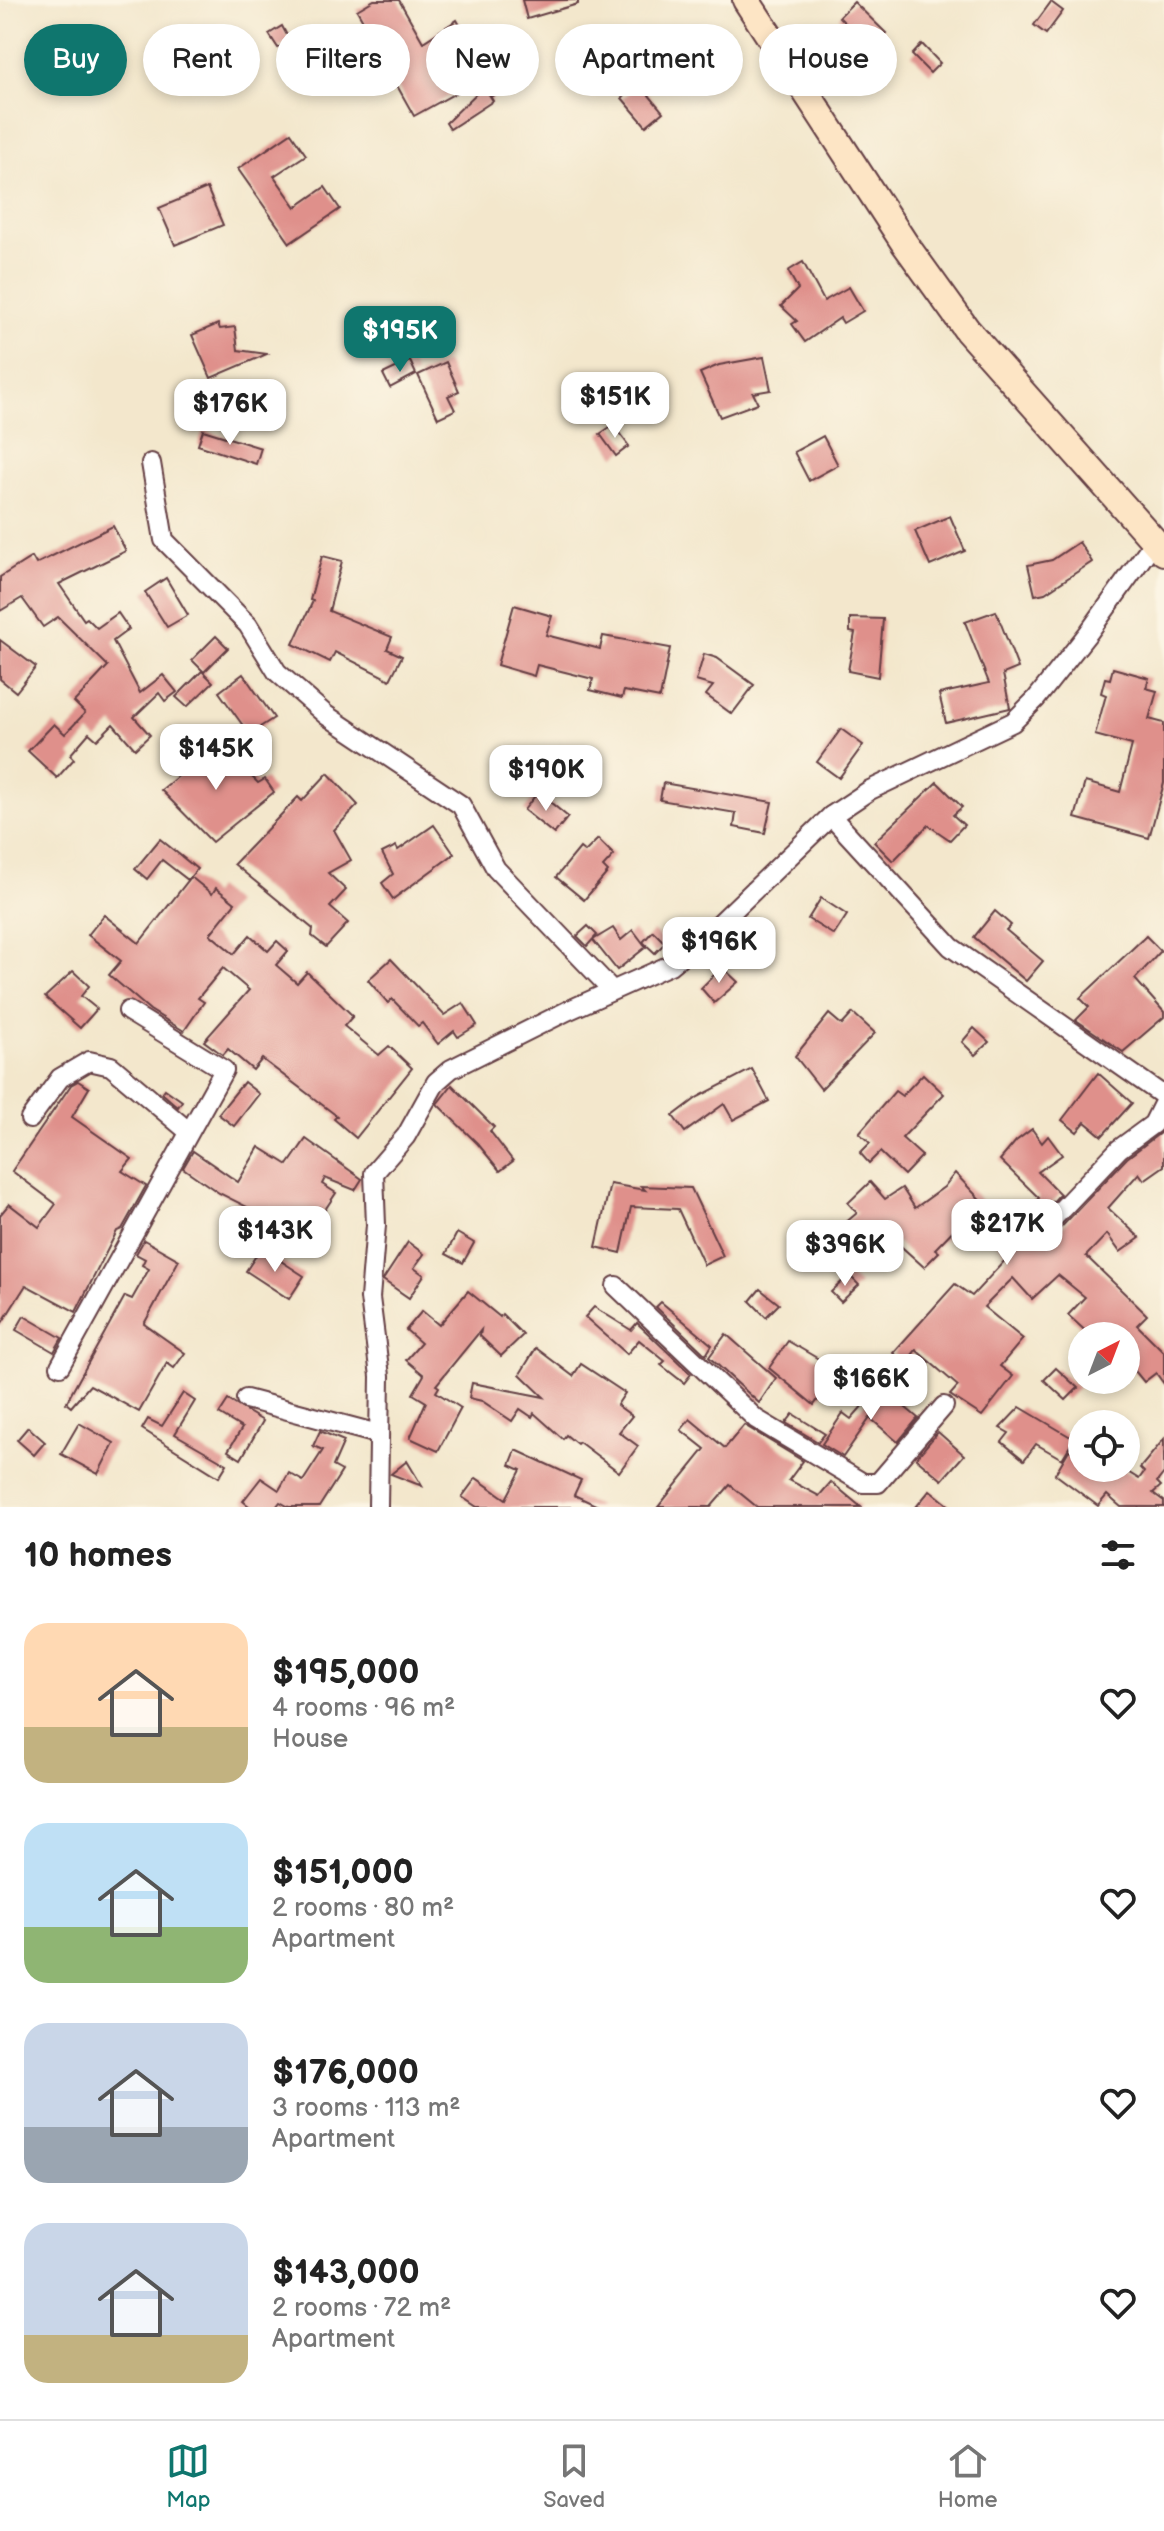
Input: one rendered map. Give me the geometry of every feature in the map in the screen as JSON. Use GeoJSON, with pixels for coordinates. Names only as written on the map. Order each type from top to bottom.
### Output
{"type":"FeatureCollection","features":[{"type":"Feature","properties":{"kind":"main road"},"geometry":{"type":"LineString","coordinates":[[746,0],[905,244],[967,330],[1158,547]]}},
{"type":"Feature","properties":{"kind":"street"},"geometry":{"type":"LineString","coordinates":[[151,463],[164,540],[248,625],[277,672],[326,715],[461,805],[496,869],[612,990]]}},
{"type":"Feature","properties":{"kind":"street"},"geometry":{"type":"LineString","coordinates":[[378,1507],[380,1376],[370,1298],[376,1225],[374,1173],[406,1136],[436,1082],[451,1069],[688,953],[831,816],[870,790],[1013,722],[1036,699],[1158,547]]}},
{"type":"Feature","properties":{"kind":"street"},"geometry":{"type":"LineString","coordinates":[[831,816],[951,947],[1164,1099],[1153,1124],[1119,1149],[1043,1229]]}},
{"type":"Feature","properties":{"kind":"street"},"geometry":{"type":"LineString","coordinates":[[60,1366],[224,1070],[128,1011]]}},
{"type":"Feature","properties":{"kind":"street"},"geometry":{"type":"LineString","coordinates":[[30,1119],[60,1078],[89,1061],[111,1066],[188,1131]]}},
{"type":"Feature","properties":{"kind":"street"},"geometry":{"type":"LineString","coordinates":[[616,1286],[756,1419],[863,1483],[878,1483],[944,1406]]}},
{"type":"Feature","properties":{"kind":"street"},"geometry":{"type":"LineString","coordinates":[[246,1399],[378,1434]]}},
{"type":"Feature","properties":{"kind":"building"},"geometry":{"type":"Polygon","coordinates":[[[374,0],[399,0],[423,42],[426,40],[426,96],[450,96],[414,116],[403,96],[410,96],[410,24],[365,24],[357,10],[374,0]]]}},
{"type":"Feature","properties":{"kind":"building"},"geometry":{"type":"Polygon","coordinates":[[[522,0],[578,0],[578,4],[527,19],[522,0]]]}},
{"type":"Feature","properties":{"kind":"building"},"geometry":{"type":"Polygon","coordinates":[[[854,2],[877,24],[846,24],[839,17],[854,2]]]}},
{"type":"Feature","properties":{"kind":"building"},"geometry":{"type":"Polygon","coordinates":[[[1051,2],[1063,11],[1046,34],[1034,25],[1051,2]]]}},
{"type":"Feature","properties":{"kind":"building"},"geometry":{"type":"Polygon","coordinates":[[[276,30],[276,45],[269,34],[276,30]]]}},
{"type":"Feature","properties":{"kind":"building"},"geometry":{"type":"Polygon","coordinates":[[[922,44],[940,63],[930,73],[912,55],[922,44]]]}},
{"type":"Feature","properties":{"kind":"building"},"geometry":{"type":"Polygon","coordinates":[[[474,96],[490,96],[493,101],[450,129],[446,123],[474,96]]]}},
{"type":"Feature","properties":{"kind":"building"},"geometry":{"type":"Polygon","coordinates":[[[650,96],[663,112],[646,126],[622,98],[650,96]]]}},
{"type":"Feature","properties":{"kind":"building"},"geometry":{"type":"Polygon","coordinates":[[[291,133],[306,155],[274,176],[296,207],[325,187],[340,209],[290,243],[238,169],[291,133]]]}},
{"type":"Feature","properties":{"kind":"building"},"geometry":{"type":"Polygon","coordinates":[[[207,188],[223,225],[175,245],[159,208],[207,188]]]}},
{"type":"Feature","properties":{"kind":"building"},"geometry":{"type":"Polygon","coordinates":[[[803,262],[824,301],[849,287],[863,311],[843,323],[840,318],[805,342],[792,324],[797,321],[781,306],[798,289],[788,271],[803,262]]]}},
{"type":"Feature","properties":{"kind":"building"},"geometry":{"type":"Polygon","coordinates":[[[218,324],[220,329],[235,327],[238,350],[267,354],[211,378],[192,335],[218,324]]]}},
{"type":"Feature","properties":{"kind":"building"},"geometry":{"type":"Polygon","coordinates":[[[764,357],[771,390],[753,393],[758,403],[720,417],[700,373],[719,365],[764,357]]]}},
{"type":"Feature","properties":{"kind":"building"},"geometry":{"type":"Polygon","coordinates":[[[410,361],[416,374],[390,388],[383,374],[410,361]]]}},
{"type":"Feature","properties":{"kind":"building"},"geometry":{"type":"Polygon","coordinates":[[[446,362],[459,391],[448,396],[455,410],[438,418],[418,375],[446,362]]]}},
{"type":"Feature","properties":{"kind":"building"},"geometry":{"type":"Polygon","coordinates":[[[613,425],[629,446],[616,456],[600,434],[613,425]]]}},
{"type":"Feature","properties":{"kind":"building"},"geometry":{"type":"Polygon","coordinates":[[[203,430],[261,448],[256,464],[198,445],[203,430]]]}},
{"type":"Feature","properties":{"kind":"building"},"geometry":{"type":"Polygon","coordinates":[[[823,436],[838,465],[809,481],[794,452],[823,436]]]}},
{"type":"Feature","properties":{"kind":"building"},"geometry":{"type":"Polygon","coordinates":[[[950,516],[965,551],[930,566],[915,531],[950,516]]]}},
{"type":"Feature","properties":{"kind":"building"},"geometry":{"type":"Polygon","coordinates":[[[113,526],[126,551],[59,584],[84,620],[87,618],[97,628],[118,613],[129,629],[113,641],[140,693],[163,675],[177,692],[165,701],[159,693],[134,717],[150,735],[135,749],[113,724],[97,740],[89,733],[70,755],[74,759],[57,778],[28,751],[54,724],[65,734],[85,713],[74,702],[108,666],[58,617],[43,627],[22,598],[0,611],[0,577],[32,557],[36,564],[113,526]]]}},
{"type":"Feature","properties":{"kind":"building"},"geometry":{"type":"Polygon","coordinates":[[[1079,542],[1092,562],[1045,593],[1035,595],[1028,565],[1052,560],[1079,542]]]}},
{"type":"Feature","properties":{"kind":"building"},"geometry":{"type":"Polygon","coordinates":[[[322,556],[342,561],[329,611],[392,637],[387,649],[402,656],[390,680],[335,652],[330,662],[293,644],[313,601],[310,600],[322,556]]]}},
{"type":"Feature","properties":{"kind":"building"},"geometry":{"type":"Polygon","coordinates":[[[166,578],[188,615],[167,627],[145,592],[166,578]]]}},
{"type":"Feature","properties":{"kind":"building"},"geometry":{"type":"Polygon","coordinates":[[[514,605],[552,616],[546,635],[600,649],[603,636],[670,648],[660,698],[624,691],[622,698],[590,690],[593,679],[537,665],[534,676],[497,665],[514,605]]]}},
{"type":"Feature","properties":{"kind":"building"},"geometry":{"type":"Polygon","coordinates":[[[996,611],[1018,668],[1003,674],[1010,708],[946,723],[939,694],[989,683],[965,622],[996,611]]]}},
{"type":"Feature","properties":{"kind":"building"},"geometry":{"type":"Polygon","coordinates":[[[850,618],[883,619],[878,677],[848,671],[855,633],[850,632],[850,618]]]}},
{"type":"Feature","properties":{"kind":"building"},"geometry":{"type":"Polygon","coordinates":[[[216,636],[228,648],[204,672],[192,660],[216,636]]]}},
{"type":"Feature","properties":{"kind":"building"},"geometry":{"type":"Polygon","coordinates":[[[0,640],[36,667],[16,692],[0,679],[0,640]]]}},
{"type":"Feature","properties":{"kind":"building"},"geometry":{"type":"Polygon","coordinates":[[[704,654],[717,658],[754,685],[732,714],[706,695],[713,686],[696,681],[704,654]]]}},
{"type":"Feature","properties":{"kind":"building"},"geometry":{"type":"Polygon","coordinates":[[[1113,668],[1149,678],[1146,688],[1157,691],[1149,719],[1164,723],[1164,783],[1149,838],[1075,818],[1085,782],[1120,792],[1132,745],[1095,735],[1106,695],[1101,693],[1105,678],[1110,679],[1113,668]]]}},
{"type":"Feature","properties":{"kind":"building"},"geometry":{"type":"Polygon","coordinates":[[[202,671],[213,682],[187,707],[176,697],[202,671]]]}},
{"type":"Feature","properties":{"kind":"building"},"geometry":{"type":"Polygon","coordinates":[[[243,674],[274,718],[249,734],[219,692],[243,674]]]}},
{"type":"Feature","properties":{"kind":"building"},"geometry":{"type":"Polygon","coordinates":[[[841,729],[863,745],[839,778],[817,762],[841,729]]]}},
{"type":"Feature","properties":{"kind":"building"},"geometry":{"type":"Polygon","coordinates":[[[219,743],[258,783],[265,779],[274,792],[212,842],[161,790],[219,743]]]}},
{"type":"Feature","properties":{"kind":"building"},"geometry":{"type":"Polygon","coordinates":[[[328,773],[358,805],[334,830],[351,860],[328,873],[346,890],[330,907],[348,923],[326,947],[312,936],[313,929],[234,864],[298,797],[302,801],[328,773]]]}},
{"type":"Feature","properties":{"kind":"building"},"geometry":{"type":"Polygon","coordinates":[[[937,782],[962,807],[953,815],[964,825],[950,840],[928,825],[893,861],[874,842],[937,782]]]}},
{"type":"Feature","properties":{"kind":"building"},"geometry":{"type":"Polygon","coordinates":[[[663,783],[772,802],[765,833],[734,827],[736,813],[660,800],[663,783]]]}},
{"type":"Feature","properties":{"kind":"building"},"geometry":{"type":"Polygon","coordinates":[[[538,792],[568,817],[554,834],[524,810],[538,792]]]}},
{"type":"Feature","properties":{"kind":"building"},"geometry":{"type":"Polygon","coordinates":[[[434,825],[454,854],[393,899],[382,883],[393,874],[382,853],[396,846],[398,850],[434,825]]]}},
{"type":"Feature","properties":{"kind":"building"},"geometry":{"type":"Polygon","coordinates":[[[160,839],[197,869],[188,880],[162,860],[147,879],[135,869],[160,839]]]}},
{"type":"Feature","properties":{"kind":"building"},"geometry":{"type":"Polygon","coordinates":[[[598,839],[614,855],[603,867],[608,872],[584,900],[556,877],[580,848],[585,852],[598,839]]]}},
{"type":"Feature","properties":{"kind":"building"},"geometry":{"type":"Polygon","coordinates":[[[191,877],[212,894],[216,888],[235,903],[210,934],[234,954],[250,935],[268,951],[277,941],[288,951],[276,965],[297,983],[307,972],[353,1016],[344,1026],[379,1055],[389,1046],[412,1068],[356,1138],[334,1119],[337,1116],[262,1059],[253,1070],[228,1049],[223,1055],[204,1041],[249,990],[223,968],[198,998],[204,1002],[184,1031],[150,1010],[109,975],[121,961],[88,935],[104,915],[139,943],[191,877]]]}},
{"type":"Feature","properties":{"kind":"building"},"geometry":{"type":"Polygon","coordinates":[[[821,898],[847,915],[834,935],[808,919],[821,898]]]}},
{"type":"Feature","properties":{"kind":"building"},"geometry":{"type":"Polygon","coordinates":[[[995,911],[1011,925],[1006,930],[1043,961],[1026,981],[974,937],[995,911]]]}},
{"type":"Feature","properties":{"kind":"building"},"geometry":{"type":"Polygon","coordinates":[[[588,926],[597,935],[587,946],[577,936],[588,926]]]}},
{"type":"Feature","properties":{"kind":"building"},"geometry":{"type":"Polygon","coordinates":[[[613,928],[621,940],[633,930],[646,947],[617,970],[593,940],[613,928]]]}},
{"type":"Feature","properties":{"kind":"building"},"geometry":{"type":"Polygon","coordinates":[[[653,931],[665,943],[655,953],[643,942],[653,931]]]}},
{"type":"Feature","properties":{"kind":"building"},"geometry":{"type":"Polygon","coordinates":[[[1146,936],[1161,951],[1135,979],[1164,1012],[1164,1017],[1123,1052],[1076,1020],[1089,1007],[1080,998],[1146,936]]]}},
{"type":"Feature","properties":{"kind":"building"},"geometry":{"type":"Polygon","coordinates":[[[391,959],[444,1015],[463,1003],[477,1025],[458,1037],[454,1031],[438,1044],[422,1023],[418,1026],[392,999],[388,1003],[368,980],[391,959]]]}},
{"type":"Feature","properties":{"kind":"building"},"geometry":{"type":"Polygon","coordinates":[[[722,967],[738,982],[714,1003],[701,988],[722,967]]]}},
{"type":"Feature","properties":{"kind":"building"},"geometry":{"type":"Polygon","coordinates":[[[73,971],[89,986],[81,996],[97,1009],[80,1028],[45,997],[73,971]]]}},
{"type":"Feature","properties":{"kind":"building"},"geometry":{"type":"Polygon","coordinates":[[[853,1013],[875,1033],[821,1089],[795,1056],[829,1014],[842,1025],[853,1013]]]}},
{"type":"Feature","properties":{"kind":"building"},"geometry":{"type":"Polygon","coordinates":[[[974,1028],[989,1042],[975,1055],[962,1042],[974,1028]]]}},
{"type":"Feature","properties":{"kind":"building"},"geometry":{"type":"Polygon","coordinates":[[[752,1069],[769,1101],[733,1120],[724,1104],[685,1132],[673,1116],[698,1097],[752,1069]]]}},
{"type":"Feature","properties":{"kind":"building"},"geometry":{"type":"Polygon","coordinates":[[[1098,1073],[1132,1103],[1102,1136],[1085,1122],[1077,1132],[1062,1120],[1098,1073]]]}},
{"type":"Feature","properties":{"kind":"building"},"geometry":{"type":"Polygon","coordinates":[[[923,1074],[944,1094],[902,1138],[922,1156],[904,1175],[880,1152],[869,1163],[860,1153],[870,1143],[859,1133],[895,1091],[902,1096],[923,1074]]]}},
{"type":"Feature","properties":{"kind":"building"},"geometry":{"type":"Polygon","coordinates":[[[78,1081],[89,1088],[72,1117],[132,1159],[122,1171],[146,1186],[122,1229],[117,1231],[76,1312],[26,1285],[0,1326],[0,1215],[9,1204],[39,1227],[56,1204],[12,1171],[71,1085],[78,1081]]]}},
{"type":"Feature","properties":{"kind":"building"},"geometry":{"type":"Polygon","coordinates":[[[244,1082],[259,1094],[234,1126],[218,1114],[244,1082]]]}},
{"type":"Feature","properties":{"kind":"building"},"geometry":{"type":"Polygon","coordinates":[[[452,1085],[494,1127],[490,1131],[513,1161],[500,1171],[478,1144],[437,1104],[452,1085]]]}},
{"type":"Feature","properties":{"kind":"building"},"geometry":{"type":"Polygon","coordinates":[[[165,1089],[182,1101],[178,1107],[162,1093],[165,1089]]]}},
{"type":"Feature","properties":{"kind":"building"},"geometry":{"type":"Polygon","coordinates":[[[1032,1129],[1042,1143],[1048,1136],[1062,1155],[1038,1172],[1060,1194],[1032,1225],[1034,1237],[1041,1241],[1052,1237],[1127,1158],[1164,1130],[1164,1166],[1144,1180],[1139,1173],[1108,1208],[1140,1238],[1120,1252],[1107,1234],[1086,1256],[1147,1315],[1140,1322],[1076,1322],[1068,1315],[1085,1297],[1058,1275],[1032,1299],[1013,1278],[984,1307],[1023,1339],[1000,1366],[1013,1376],[982,1416],[950,1395],[958,1386],[916,1350],[905,1364],[893,1353],[955,1284],[972,1296],[1009,1256],[969,1214],[935,1249],[939,1252],[924,1267],[883,1230],[830,1271],[817,1263],[799,1265],[797,1250],[838,1244],[831,1235],[857,1213],[848,1203],[870,1182],[885,1199],[902,1188],[915,1208],[944,1187],[955,1173],[1007,1228],[1039,1198],[1000,1160],[1016,1141],[1032,1129]]]}},
{"type":"Feature","properties":{"kind":"building"},"geometry":{"type":"Polygon","coordinates":[[[306,1139],[362,1179],[355,1190],[325,1178],[322,1184],[336,1193],[307,1237],[219,1193],[183,1168],[193,1151],[238,1182],[259,1147],[288,1165],[306,1139]]]}},
{"type":"Feature","properties":{"kind":"building"},"geometry":{"type":"Polygon","coordinates":[[[610,1184],[645,1190],[641,1186],[691,1188],[723,1256],[704,1265],[678,1209],[631,1207],[621,1253],[596,1247],[610,1184]]]}},
{"type":"Feature","properties":{"kind":"building"},"geometry":{"type":"Polygon","coordinates":[[[457,1233],[474,1243],[463,1263],[446,1254],[457,1233]]]}},
{"type":"Feature","properties":{"kind":"building"},"geometry":{"type":"Polygon","coordinates":[[[144,1240],[179,1260],[144,1324],[185,1353],[174,1368],[167,1363],[139,1412],[90,1385],[71,1407],[66,1403],[125,1296],[132,1299],[149,1269],[142,1265],[145,1259],[136,1254],[144,1240]]]}},
{"type":"Feature","properties":{"kind":"building"},"geometry":{"type":"Polygon","coordinates":[[[408,1242],[424,1254],[414,1268],[424,1275],[409,1298],[383,1280],[408,1242]]]}},
{"type":"Feature","properties":{"kind":"building"},"geometry":{"type":"Polygon","coordinates":[[[261,1248],[304,1276],[289,1299],[246,1271],[261,1248]]]}},
{"type":"Feature","properties":{"kind":"building"},"geometry":{"type":"Polygon","coordinates":[[[849,1275],[859,1285],[841,1302],[831,1292],[849,1275]]]}},
{"type":"Feature","properties":{"kind":"building"},"geometry":{"type":"Polygon","coordinates":[[[760,1289],[779,1304],[766,1317],[750,1301],[760,1289]]]}},
{"type":"Feature","properties":{"kind":"building"},"geometry":{"type":"Polygon","coordinates":[[[468,1291],[500,1317],[502,1314],[523,1335],[501,1356],[480,1336],[481,1330],[436,1385],[439,1387],[436,1392],[461,1408],[438,1451],[410,1438],[426,1402],[413,1394],[424,1375],[406,1360],[421,1343],[406,1330],[422,1311],[439,1325],[468,1291]]]}},
{"type":"Feature","properties":{"kind":"building"},"geometry":{"type":"Polygon","coordinates":[[[661,1302],[712,1345],[706,1355],[656,1307],[661,1302]]]}},
{"type":"Feature","properties":{"kind":"building"},"geometry":{"type":"Polygon","coordinates":[[[594,1307],[631,1330],[637,1323],[691,1374],[684,1383],[661,1365],[665,1361],[639,1340],[627,1354],[585,1317],[594,1307]]]}},
{"type":"Feature","properties":{"kind":"building"},"geometry":{"type":"Polygon","coordinates":[[[24,1316],[62,1338],[54,1352],[16,1330],[24,1316]]]}},
{"type":"Feature","properties":{"kind":"building"},"geometry":{"type":"Polygon","coordinates":[[[1140,1328],[1164,1352],[1164,1384],[1156,1373],[1144,1382],[1140,1377],[1140,1328]]]}},
{"type":"Feature","properties":{"kind":"building"},"geometry":{"type":"Polygon","coordinates":[[[726,1334],[776,1378],[759,1403],[709,1357],[726,1334]]]}},
{"type":"Feature","properties":{"kind":"building"},"geometry":{"type":"Polygon","coordinates":[[[788,1341],[839,1371],[814,1405],[769,1368],[788,1341]]]}},
{"type":"Feature","properties":{"kind":"building"},"geometry":{"type":"Polygon","coordinates":[[[536,1348],[573,1376],[581,1364],[625,1393],[617,1405],[632,1416],[619,1432],[638,1446],[619,1472],[579,1442],[577,1444],[566,1435],[563,1439],[534,1413],[532,1417],[520,1409],[512,1421],[482,1401],[469,1398],[472,1383],[544,1397],[520,1374],[536,1348]]]}},
{"type":"Feature","properties":{"kind":"building"},"geometry":{"type":"Polygon","coordinates":[[[1056,1368],[1068,1379],[1068,1394],[1072,1394],[1066,1400],[1044,1380],[1056,1368]]]}},
{"type":"Feature","properties":{"kind":"building"},"geometry":{"type":"Polygon","coordinates":[[[880,1386],[918,1418],[898,1442],[870,1418],[843,1457],[822,1444],[843,1413],[851,1419],[880,1386]]]}},
{"type":"Feature","properties":{"kind":"building"},"geometry":{"type":"Polygon","coordinates":[[[183,1393],[195,1401],[175,1434],[227,1464],[219,1477],[142,1429],[148,1419],[162,1426],[183,1393]]]}},
{"type":"Feature","properties":{"kind":"building"},"geometry":{"type":"Polygon","coordinates":[[[228,1400],[263,1421],[241,1459],[228,1451],[242,1428],[219,1414],[228,1400]]]}},
{"type":"Feature","properties":{"kind":"building"},"geometry":{"type":"Polygon","coordinates":[[[1020,1407],[1068,1435],[1068,1449],[1062,1459],[1036,1444],[1024,1460],[1002,1442],[1009,1433],[1000,1428],[1020,1407]]]}},
{"type":"Feature","properties":{"kind":"building"},"geometry":{"type":"Polygon","coordinates":[[[793,1414],[825,1434],[818,1442],[786,1423],[793,1414]]]}},
{"type":"Feature","properties":{"kind":"building"},"geometry":{"type":"Polygon","coordinates":[[[690,1419],[725,1448],[744,1425],[803,1461],[789,1480],[819,1496],[831,1482],[861,1507],[757,1507],[730,1485],[711,1507],[658,1507],[705,1449],[681,1430],[690,1419]]]}},
{"type":"Feature","properties":{"kind":"building"},"geometry":{"type":"Polygon","coordinates":[[[79,1423],[114,1443],[98,1474],[61,1454],[79,1423]]]}},
{"type":"Feature","properties":{"kind":"building"},"geometry":{"type":"Polygon","coordinates":[[[28,1427],[45,1442],[34,1455],[17,1440],[28,1427]]]}},
{"type":"Feature","properties":{"kind":"building"},"geometry":{"type":"Polygon","coordinates":[[[320,1431],[344,1441],[333,1466],[342,1471],[319,1507],[289,1507],[280,1502],[276,1507],[250,1507],[243,1501],[261,1478],[279,1490],[289,1473],[303,1481],[323,1450],[313,1446],[320,1431]]]}},
{"type":"Feature","properties":{"kind":"building"},"geometry":{"type":"Polygon","coordinates":[[[938,1432],[964,1455],[942,1480],[916,1458],[938,1432]]]}},
{"type":"Feature","properties":{"kind":"building"},"geometry":{"type":"Polygon","coordinates":[[[1164,1439],[1164,1473],[1157,1482],[1161,1486],[1153,1493],[1164,1501],[1164,1507],[1121,1507],[1107,1495],[1098,1506],[1055,1474],[1068,1452],[1068,1482],[1140,1482],[1144,1472],[1140,1468],[1164,1439]]]}},
{"type":"Feature","properties":{"kind":"building"},"geometry":{"type":"Polygon","coordinates":[[[516,1450],[581,1480],[574,1495],[600,1507],[477,1507],[462,1497],[476,1478],[506,1499],[521,1470],[510,1465],[516,1450]]]}},
{"type":"Feature","properties":{"kind":"building"},"geometry":{"type":"Polygon","coordinates":[[[407,1461],[422,1486],[391,1474],[407,1461]]]}},
{"type":"Feature","properties":{"kind":"building"},"geometry":{"type":"Polygon","coordinates":[[[930,1490],[951,1507],[916,1507],[930,1490]]]}}]}
